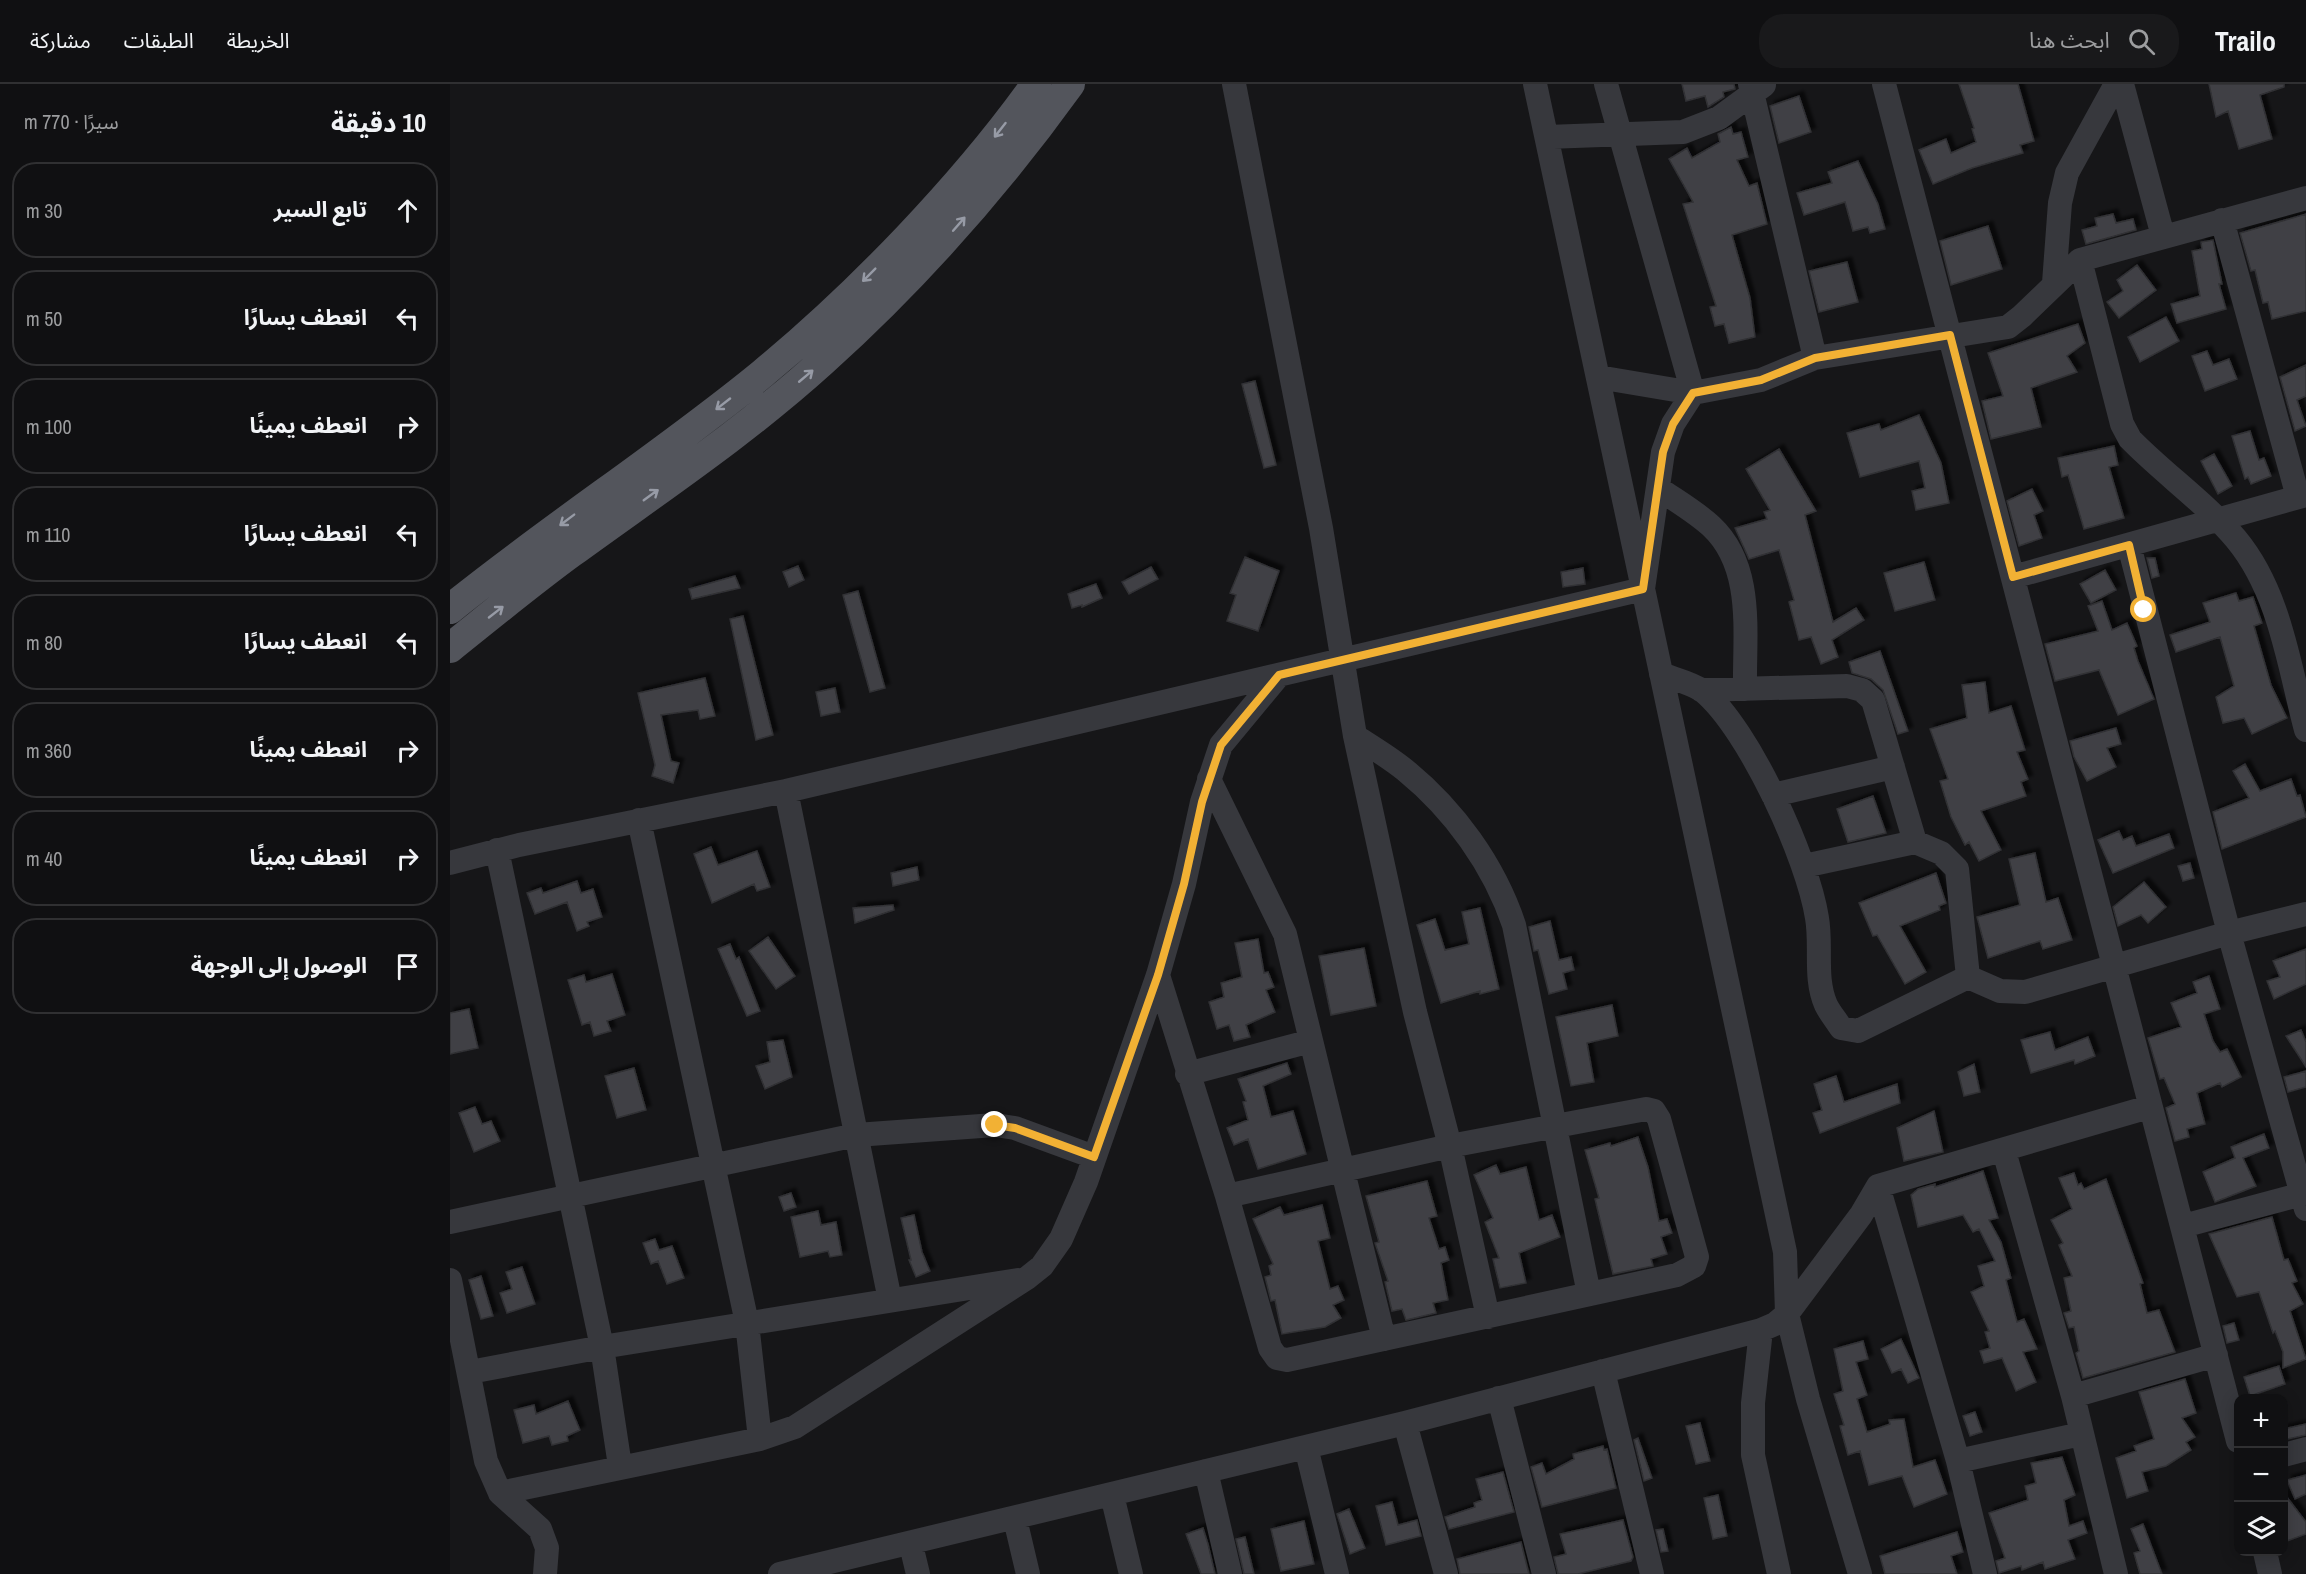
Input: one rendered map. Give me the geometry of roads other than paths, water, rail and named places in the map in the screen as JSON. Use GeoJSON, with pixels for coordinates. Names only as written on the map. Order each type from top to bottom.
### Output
{"type":"FeatureCollection","features":[{"type":"Feature","properties":{"kind":"main road"},"geometry":{"type":"LineString","coordinates":[[450,609],[762,374],[811,331],[904,240],[982,153],[1036,84]]}},
{"type":"Feature","properties":{"kind":"main road"},"geometry":{"type":"LineString","coordinates":[[450,648],[568,555],[724,442],[824,361],[928,258],[1008,165],[1070,84]]}},
{"type":"Feature","properties":{"kind":"main road"},"geometry":{"type":"LineString","coordinates":[[904,240],[928,258]]}},
{"type":"Feature","properties":{"kind":"street"},"geometry":{"type":"LineString","coordinates":[[1234,84],[1279,304],[1344,658],[1355,736],[1415,1012],[1450,1146],[1488,1317]]}},
{"type":"Feature","properties":{"kind":"street"},"geometry":{"type":"LineString","coordinates":[[1535,84],[1785,1252],[1787,1314],[1808,1399],[1860,1574]]}},
{"type":"Feature","properties":{"kind":"street"},"geometry":{"type":"LineString","coordinates":[[1606,84],[1693,393],[1673,424],[1663,452],[1643,589]]}},
{"type":"Feature","properties":{"kind":"street"},"geometry":{"type":"LineString","coordinates":[[1884,84],[2112,966],[2183,1226],[2234,1425]]}},
{"type":"Feature","properties":{"kind":"street"},"geometry":{"type":"LineString","coordinates":[[2054,283],[2060,203],[2067,173],[2116,84]]}},
{"type":"Feature","properties":{"kind":"street"},"geometry":{"type":"LineString","coordinates":[[2122,84],[2163,236]]}},
{"type":"Feature","properties":{"kind":"street"},"geometry":{"type":"LineString","coordinates":[[1547,137],[1683,132],[1719,118],[1756,88],[1815,358]]}},
{"type":"Feature","properties":{"kind":"street"},"geometry":{"type":"LineString","coordinates":[[1598,377],[1693,393],[1761,380],[1815,358],[2008,327],[2080,260],[2306,198]]}},
{"type":"Feature","properties":{"kind":"street"},"geometry":{"type":"LineString","coordinates":[[2013,577],[2302,496],[2222,220]]}},
{"type":"Feature","properties":{"kind":"street"},"geometry":{"type":"LineString","coordinates":[[2080,260],[2122,424],[2130,439],[2220,520],[2238,542],[2273,601],[2306,730]]}},
{"type":"Feature","properties":{"kind":"street"},"geometry":{"type":"LineString","coordinates":[[1658,488],[1711,526],[1725,542],[1738,567],[1744,592],[1745,689]]}},
{"type":"Feature","properties":{"kind":"street"},"geometry":{"type":"LineString","coordinates":[[2129,545],[2229,933],[2305,1199],[2183,1226]]}},
{"type":"Feature","properties":{"kind":"street"},"geometry":{"type":"LineString","coordinates":[[450,863],[497,850],[786,791],[1643,589]]}},
{"type":"Feature","properties":{"kind":"street"},"geometry":{"type":"LineString","coordinates":[[1661,674],[1701,690],[1722,710],[1773,795],[1804,866],[1817,918],[1820,979],[1826,1004],[1841,1028],[1858,1031],[1968,977],[2000,991],[2025,992],[2229,933],[2306,914]]}},
{"type":"Feature","properties":{"kind":"street"},"geometry":{"type":"LineString","coordinates":[[500,1492],[760,1439],[795,1427],[1027,1278],[1042,1266],[1061,1239],[1094,1157],[1158,975],[1184,884],[1209,779],[1221,745],[1279,675]]}},
{"type":"Feature","properties":{"kind":"street"},"geometry":{"type":"LineString","coordinates":[[1701,690],[1847,686],[1862,690],[1873,700],[1915,842]]}},
{"type":"Feature","properties":{"kind":"street"},"geometry":{"type":"LineString","coordinates":[[1355,736],[1405,770],[1448,811],[1490,868],[1503,891],[1514,925],[1589,1294]]}},
{"type":"Feature","properties":{"kind":"street"},"geometry":{"type":"LineString","coordinates":[[1773,795],[1893,767]]}},
{"type":"Feature","properties":{"kind":"street"},"geometry":{"type":"LineString","coordinates":[[1209,779],[1285,934],[1384,1340]]}},
{"type":"Feature","properties":{"kind":"street"},"geometry":{"type":"LineString","coordinates":[[786,791],[890,1300]]}},
{"type":"Feature","properties":{"kind":"street"},"geometry":{"type":"LineString","coordinates":[[639,820],[715,1165],[747,1323],[760,1439]]}},
{"type":"Feature","properties":{"kind":"street"},"geometry":{"type":"LineString","coordinates":[[1804,866],[1915,842],[1941,853],[1957,869],[1968,977]]}},
{"type":"Feature","properties":{"kind":"street"},"geometry":{"type":"LineString","coordinates":[[497,850],[602,1347],[620,1466]]}},
{"type":"Feature","properties":{"kind":"street"},"geometry":{"type":"LineString","coordinates":[[1158,975],[1187,1074],[1227,1196],[1270,1348],[1277,1358],[1287,1360],[1384,1340],[1677,1275],[1694,1266],[1696,1257],[1659,1119],[1654,1111],[1646,1109],[1450,1146],[1227,1196]]}},
{"type":"Feature","properties":{"kind":"street"},"geometry":{"type":"LineString","coordinates":[[1187,1074],[1311,1041]]}},
{"type":"Feature","properties":{"kind":"street"},"geometry":{"type":"LineString","coordinates":[[780,1574],[809,1570],[1405,1423],[1761,1330],[1775,1324],[1787,1314],[1861,1215],[1878,1186],[2149,1107]]}},
{"type":"Feature","properties":{"kind":"street"},"geometry":{"type":"LineString","coordinates":[[450,1222],[570,1194],[856,1135],[995,1125],[1015,1128],[1094,1157]]}},
{"type":"Feature","properties":{"kind":"street"},"geometry":{"type":"LineString","coordinates":[[2004,1151],[2073,1396],[2116,1574]]}},
{"type":"Feature","properties":{"kind":"street"},"geometry":{"type":"LineString","coordinates":[[1878,1186],[1958,1461],[1985,1574]]}},
{"type":"Feature","properties":{"kind":"street"},"geometry":{"type":"LineString","coordinates":[[470,1372],[602,1347],[1027,1278]]}},
{"type":"Feature","properties":{"kind":"street"},"geometry":{"type":"LineString","coordinates":[[450,1280],[486,1461],[500,1492],[540,1529],[547,1548],[545,1574]]}},
{"type":"Feature","properties":{"kind":"street"},"geometry":{"type":"LineString","coordinates":[[1761,1330],[1753,1403],[1753,1455],[1779,1574]]}},
{"type":"Feature","properties":{"kind":"street"},"geometry":{"type":"LineString","coordinates":[[2073,1396],[2216,1355]]}},
{"type":"Feature","properties":{"kind":"street"},"geometry":{"type":"LineString","coordinates":[[1603,1371],[1652,1574]]}},
{"type":"Feature","properties":{"kind":"street"},"geometry":{"type":"LineString","coordinates":[[1499,1398],[1544,1574]]}},
{"type":"Feature","properties":{"kind":"street"},"geometry":{"type":"LineString","coordinates":[[1405,1423],[1446,1574]]}},
{"type":"Feature","properties":{"kind":"street"},"geometry":{"type":"LineString","coordinates":[[1958,1461],[2081,1434]]}},
{"type":"Feature","properties":{"kind":"street"},"geometry":{"type":"LineString","coordinates":[[1306,1447],[1337,1574]]}},
{"type":"Feature","properties":{"kind":"street"},"geometry":{"type":"LineString","coordinates":[[2288,1454],[2306,1449]]}},
{"type":"Feature","properties":{"kind":"street"},"geometry":{"type":"LineString","coordinates":[[1206,1471],[1230,1574]]}},
{"type":"Feature","properties":{"kind":"street"},"geometry":{"type":"LineString","coordinates":[[1112,1495],[1131,1574]]}},
{"type":"Feature","properties":{"kind":"street"},"geometry":{"type":"LineString","coordinates":[[1015,1519],[1028,1574]]}},
{"type":"Feature","properties":{"kind":"street"},"geometry":{"type":"LineString","coordinates":[[911,1545],[918,1574]]}},
{"type":"Feature","properties":{"kind":"street"},"geometry":{"type":"LineString","coordinates":[[2266,1556],[2270,1574]]}}]}
